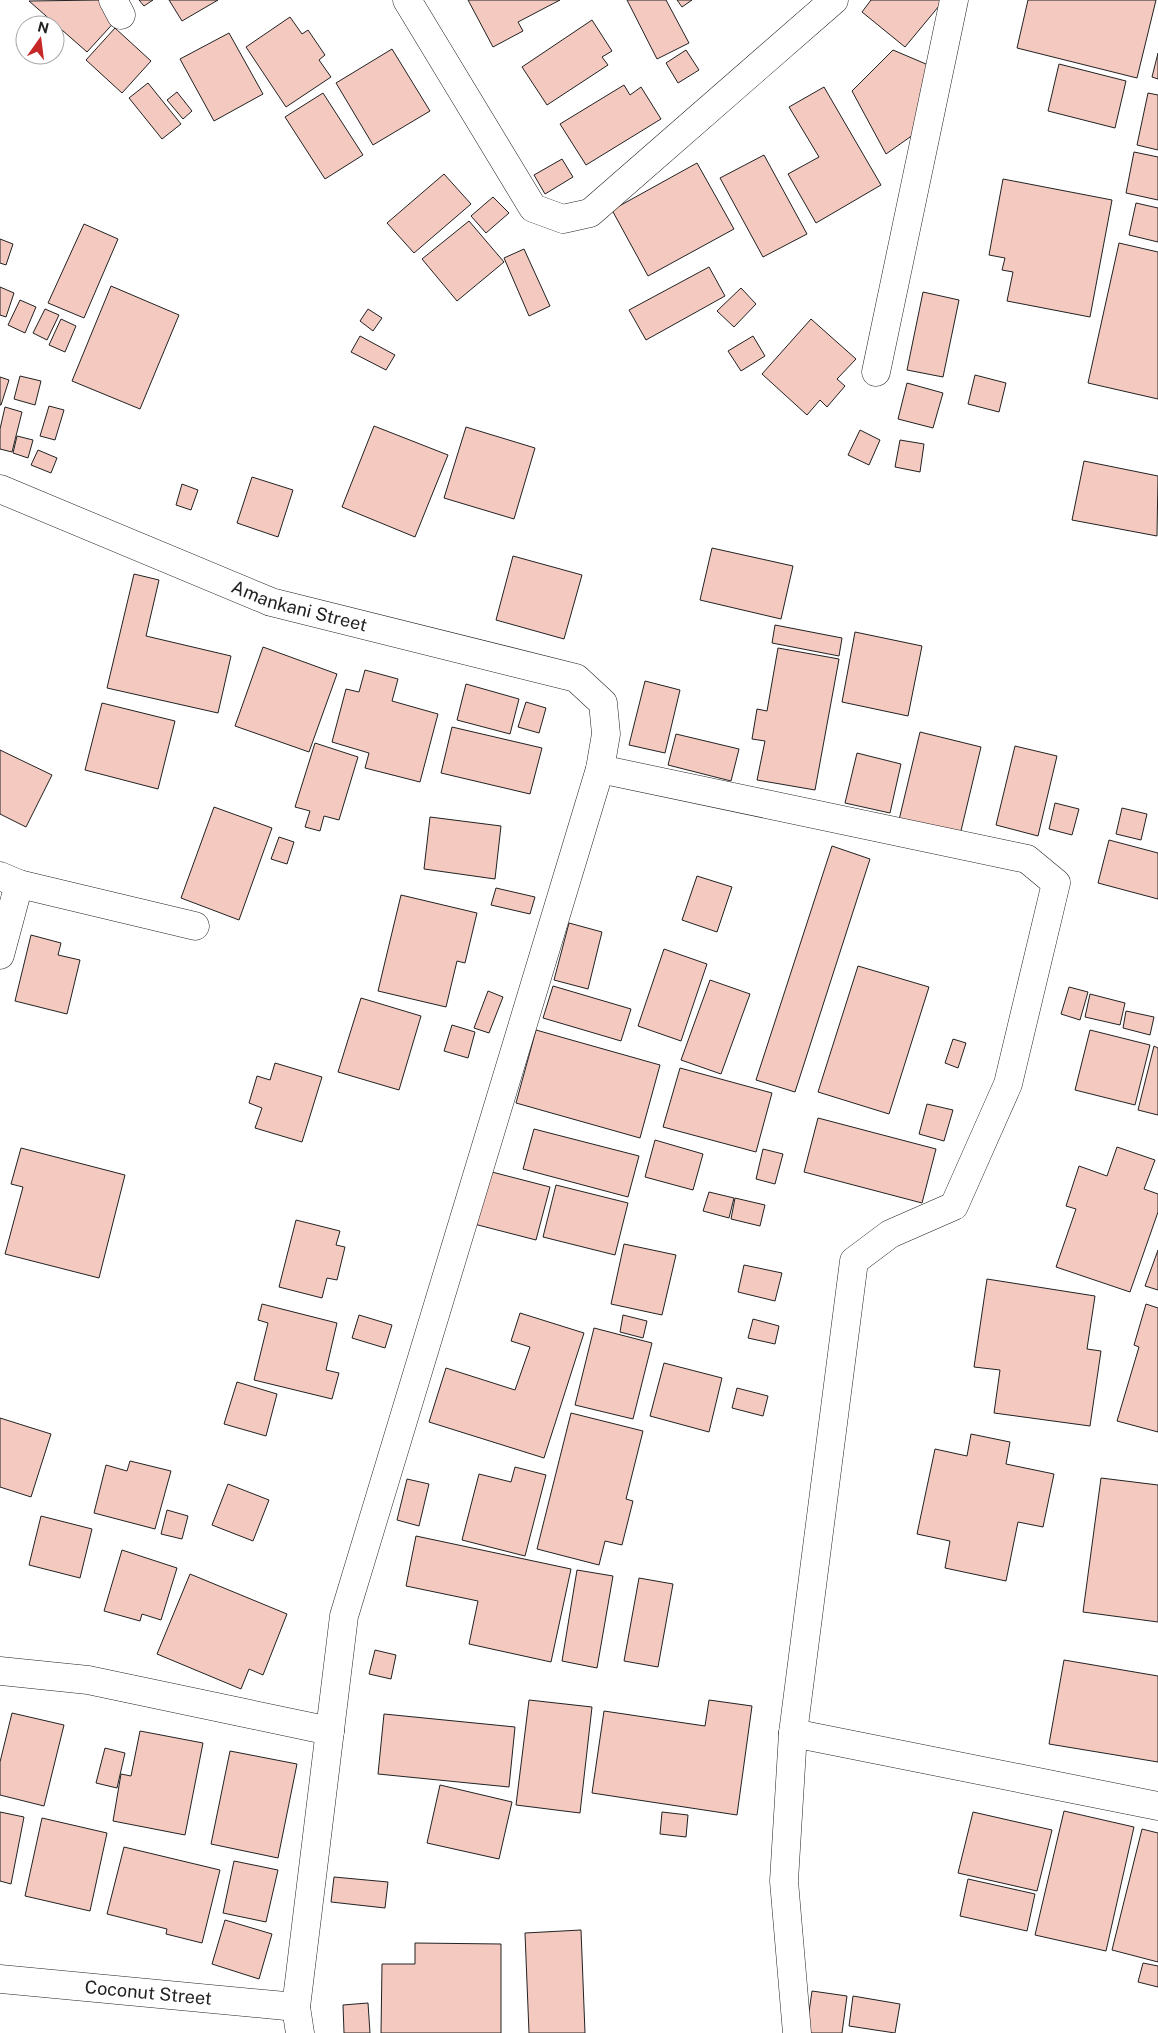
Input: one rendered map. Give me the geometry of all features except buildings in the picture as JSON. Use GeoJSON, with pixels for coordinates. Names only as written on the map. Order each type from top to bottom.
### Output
{"type":"FeatureCollection","features":[{"type":"Feature","properties":{"kind":"street"},"geometry":{"type":"LineString","coordinates":[[407,0],[533,208],[563,219],[590,213],[834,0]]}},
{"type":"Feature","properties":{"kind":"street"},"geometry":{"type":"LineString","coordinates":[[876,372],[954,0]]}},
{"type":"Feature","properties":{"kind":"street","name":"Amankani Street"},"geometry":{"type":"LineString","coordinates":[[0,489],[271,602],[576,678],[604,703],[606,734],[600,769]]}},
{"type":"Feature","properties":{"kind":"street"},"geometry":{"type":"LineString","coordinates":[[298,2020],[344,1616],[600,769],[1027,859],[1056,883],[1008,1084],[954,1206],[890,1234],[854,1261],[793,1733],[784,1881],[797,2033]]}},
{"type":"Feature","properties":{"kind":"street"},"geometry":{"type":"LineString","coordinates":[[0,955],[9,880],[195,926]]}},
{"type":"Feature","properties":{"kind":"street"},"geometry":{"type":"LineString","coordinates":[[0,1671],[88,1680],[330,1731]]}},
{"type":"Feature","properties":{"kind":"street"},"geometry":{"type":"LineString","coordinates":[[793,1733],[1158,1806]]}},
{"type":"Feature","properties":{"kind":"street","name":"Coconut Street"},"geometry":{"type":"LineString","coordinates":[[0,1979],[298,2020]]}}]}
